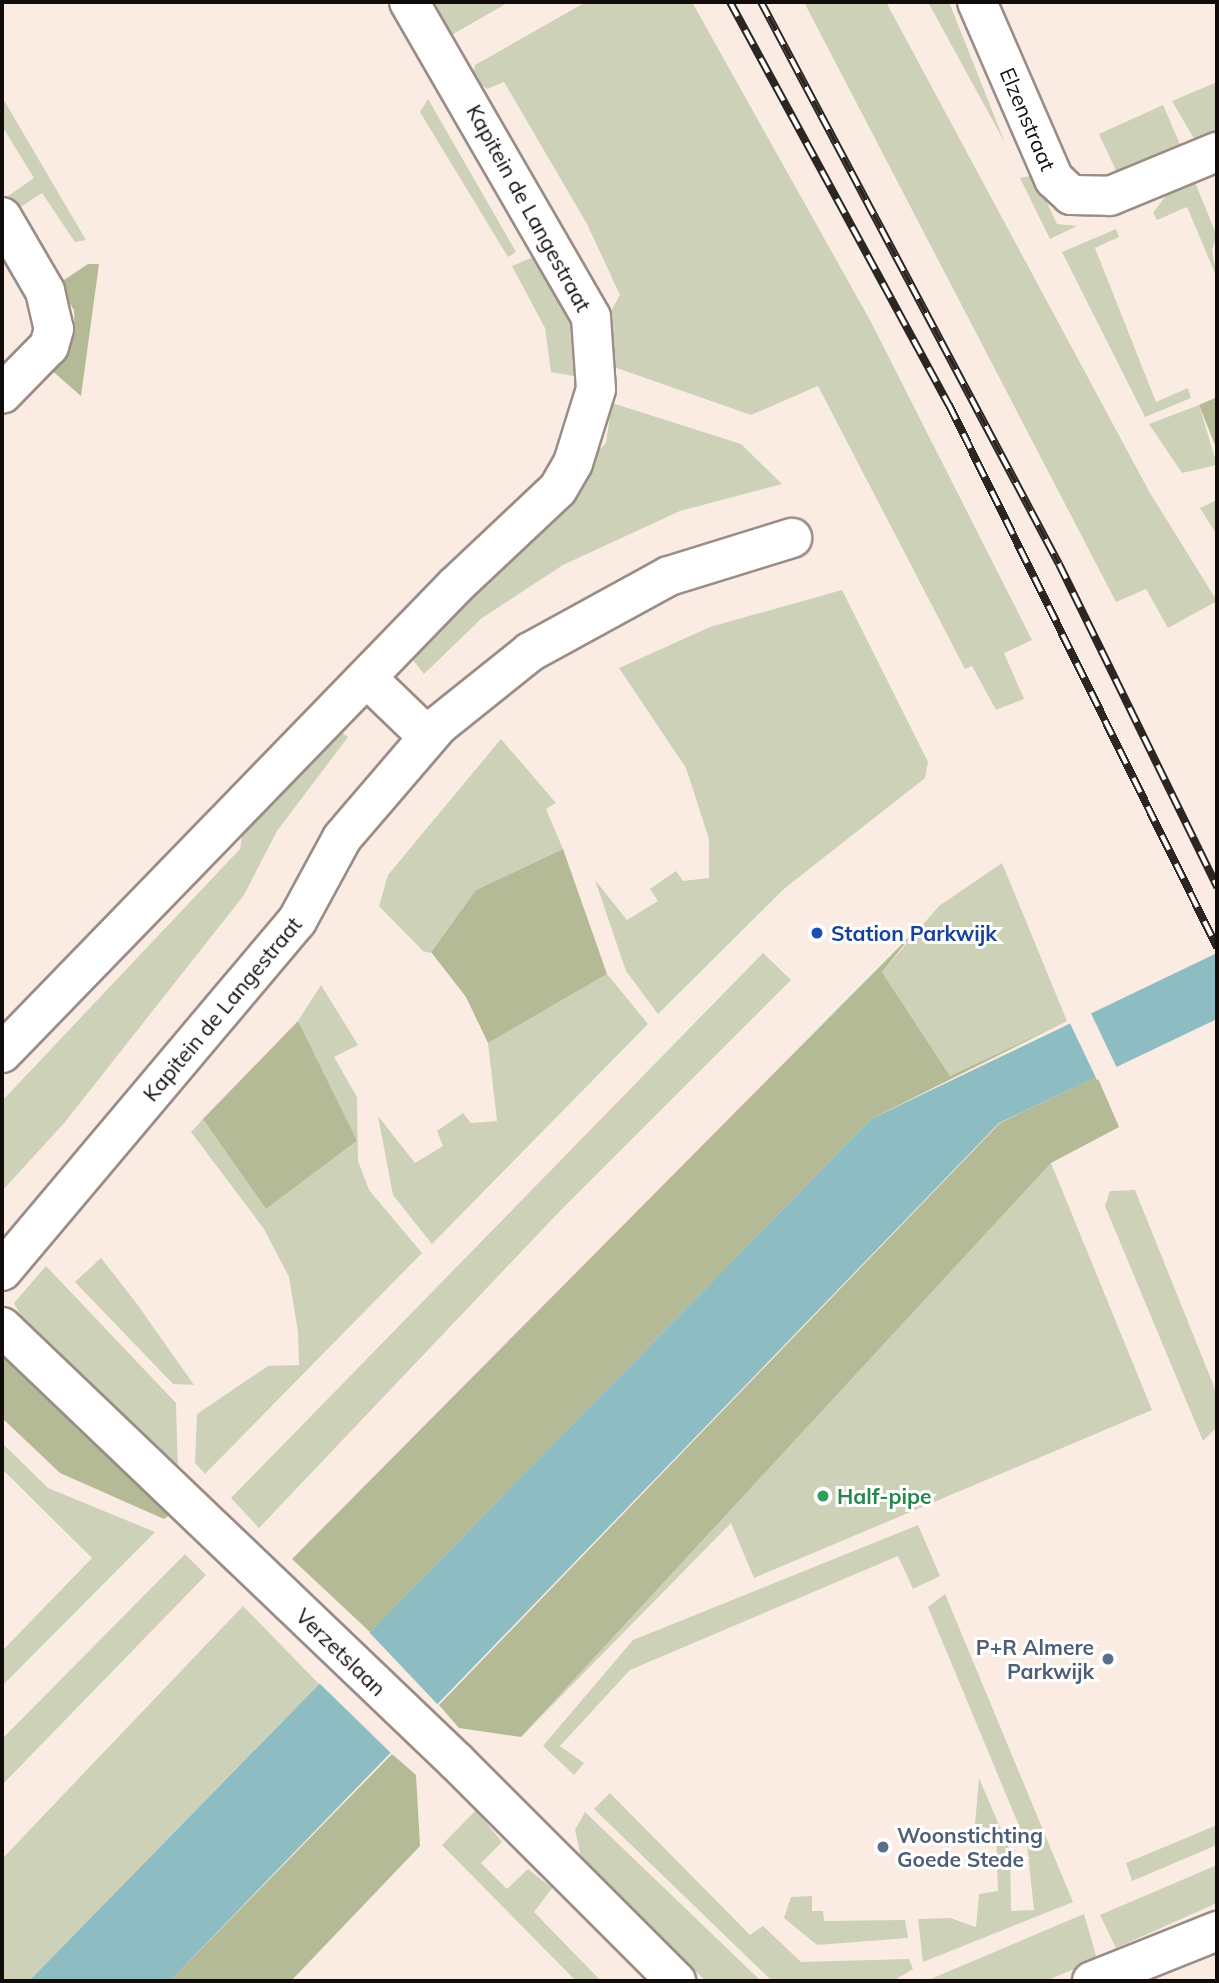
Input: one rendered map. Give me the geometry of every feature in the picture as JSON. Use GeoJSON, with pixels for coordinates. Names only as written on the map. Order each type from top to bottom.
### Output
{"type":"FeatureCollection","features":[{"type":"Feature","properties":{"kind":"street","name":"Kapitein de Langestraat"},"geometry":{"type":"LineString","coordinates":[[2,1053],[558,489],[586,429],[598,362],[591,317],[569,274],[409,2]]}},
{"type":"Feature","properties":{"kind":"street","name":"Elzenstraat"},"geometry":{"type":"LineString","coordinates":[[977,2],[1054,179],[1070,195],[1110,196],[1217,152]]}},
{"type":"Feature","properties":{"kind":"street"},"geometry":{"type":"LineString","coordinates":[[2,217],[46,291],[54,328],[49,346],[2,394]]}},
{"type":"Feature","properties":{"kind":"street","name":"Kapitein de Langestraat"},"geometry":{"type":"LineString","coordinates":[[2,1271],[297,922],[342,838],[428,737],[501,673],[598,614],[669,576],[792,538]]}},
{"type":"Feature","properties":{"kind":"street"},"geometry":{"type":"LineString","coordinates":[[368,679],[428,737]]}},
{"type":"Feature","properties":{"kind":"street","name":"Verzetslaan"},"geometry":{"type":"LineString","coordinates":[[2,1326],[457,1762],[676,1981]]}},
{"type":"Feature","properties":{"kind":"street"},"geometry":{"type":"LineString","coordinates":[[1093,1981],[1217,1931]]}},
{"type":"Feature","properties":{"kind":"green space"},"geometry":{"type":"Polygon","coordinates":[[[427,2],[509,2],[448,37],[427,2]]]}},
{"type":"Feature","properties":{"kind":"green space"},"geometry":{"type":"Polygon","coordinates":[[[586,2],[692,2],[871,322],[1032,640],[1004,653],[1024,699],[996,710],[972,666],[965,669],[818,386],[751,415],[614,367],[608,316],[620,295],[587,224],[504,82],[487,89],[472,78],[475,65],[586,2]]]}},
{"type":"Feature","properties":{"kind":"green space"},"geometry":{"type":"Polygon","coordinates":[[[804,2],[886,2],[1150,493],[1217,601],[1168,628],[1146,589],[1116,602],[804,2]]]}},
{"type":"Feature","properties":{"kind":"green space"},"geometry":{"type":"Polygon","coordinates":[[[928,2],[949,2],[1005,143],[928,2]]]}},
{"type":"Feature","properties":{"kind":"green space"},"geometry":{"type":"Polygon","coordinates":[[[1217,82],[1217,133],[1196,142],[1172,101],[1217,82]]]}},
{"type":"Feature","properties":{"kind":"green space"},"geometry":{"type":"Polygon","coordinates":[[[2,97],[86,240],[75,242],[42,193],[16,210],[8,196],[34,178],[2,126],[2,97]]]}},
{"type":"Feature","properties":{"kind":"green space"},"geometry":{"type":"Polygon","coordinates":[[[428,99],[516,252],[508,257],[420,112],[428,99]]]}},
{"type":"Feature","properties":{"kind":"green space"},"geometry":{"type":"Polygon","coordinates":[[[1163,105],[1182,149],[1119,177],[1099,134],[1163,105]]]}},
{"type":"Feature","properties":{"kind":"green space"},"geometry":{"type":"Polygon","coordinates":[[[1034,175],[1057,224],[1077,226],[1050,239],[1020,178],[1034,175]]]}},
{"type":"Feature","properties":{"kind":"green space"},"geometry":{"type":"Polygon","coordinates":[[[1194,180],[1217,236],[1212,250],[1217,278],[1187,207],[1157,220],[1153,213],[1170,190],[1194,180]]]}},
{"type":"Feature","properties":{"kind":"green space"},"geometry":{"type":"Polygon","coordinates":[[[1116,229],[1119,237],[1095,248],[1156,402],[1188,388],[1191,398],[1145,417],[1062,252],[1116,229]]]}},
{"type":"Feature","properties":{"kind":"green space"},"geometry":{"type":"Polygon","coordinates":[[[531,258],[546,261],[569,306],[579,377],[551,372],[545,328],[512,266],[531,258]]]}},
{"type":"Feature","properties":{"kind":"green space"},"geometry":{"type":"Polygon","coordinates":[[[88,264],[99,264],[81,396],[50,369],[75,334],[74,310],[58,284],[88,264]]]}},
{"type":"Feature","properties":{"kind":"green space"},"geometry":{"type":"Polygon","coordinates":[[[1217,397],[1217,450],[1199,405],[1217,397]]]}},
{"type":"Feature","properties":{"kind":"green space"},"geometry":{"type":"Polygon","coordinates":[[[612,403],[741,444],[782,484],[680,511],[563,565],[482,618],[424,674],[412,659],[583,486],[585,465],[606,443],[612,403]]]}},
{"type":"Feature","properties":{"kind":"green space"},"geometry":{"type":"Polygon","coordinates":[[[1199,405],[1217,465],[1182,473],[1149,424],[1199,405]]]}},
{"type":"Feature","properties":{"kind":"green space"},"geometry":{"type":"Polygon","coordinates":[[[1217,500],[1217,535],[1200,508],[1217,500]]]}},
{"type":"Feature","properties":{"kind":"green space"},"geometry":{"type":"Polygon","coordinates":[[[842,590],[928,762],[925,778],[785,888],[658,1014],[626,971],[595,880],[627,920],[658,901],[650,889],[676,871],[683,881],[709,878],[709,839],[686,768],[619,668],[710,627],[842,590]]]}},
{"type":"Feature","properties":{"kind":"green space"},"geometry":{"type":"Polygon","coordinates":[[[338,730],[348,737],[277,831],[244,895],[65,1122],[2,1191],[2,1101],[240,849],[243,830],[338,730]]]}},
{"type":"Feature","properties":{"kind":"green space"},"geometry":{"type":"Polygon","coordinates":[[[501,739],[556,803],[546,809],[563,849],[476,890],[430,953],[423,951],[379,906],[388,875],[501,739]]]}},
{"type":"Feature","properties":{"kind":"green space"},"geometry":{"type":"Polygon","coordinates":[[[563,849],[607,974],[488,1043],[466,997],[431,952],[476,890],[563,849]]]}},
{"type":"Feature","properties":{"kind":"green space"},"geometry":{"type":"Polygon","coordinates":[[[1002,863],[1067,1021],[950,1076],[882,972],[939,906],[1002,863]]]}},
{"type":"Feature","properties":{"kind":"green space"},"geometry":{"type":"Polygon","coordinates":[[[916,930],[882,972],[950,1076],[1067,1021],[871,1119],[370,1632],[292,1559],[916,930]]]}},
{"type":"Feature","properties":{"kind":"green space"},"geometry":{"type":"Polygon","coordinates":[[[763,953],[791,980],[559,1212],[259,1528],[231,1498],[763,953]]]}},
{"type":"Feature","properties":{"kind":"green space"},"geometry":{"type":"Polygon","coordinates":[[[607,974],[648,1024],[432,1244],[393,1195],[378,1116],[415,1163],[443,1146],[437,1131],[463,1113],[471,1123],[497,1121],[488,1043],[607,974]]]}},
{"type":"Feature","properties":{"kind":"green space"},"geometry":{"type":"Polygon","coordinates":[[[321,985],[358,1045],[334,1057],[357,1097],[358,1161],[369,1190],[422,1253],[205,1474],[195,1463],[197,1414],[268,1366],[299,1365],[298,1332],[289,1277],[264,1229],[191,1132],[203,1119],[266,1209],[356,1142],[298,1021],[321,985]]]}},
{"type":"Feature","properties":{"kind":"green space"},"geometry":{"type":"Polygon","coordinates":[[[298,1021],[357,1141],[266,1209],[203,1119],[298,1021]]]}},
{"type":"Feature","properties":{"kind":"green space"},"geometry":{"type":"Polygon","coordinates":[[[1097,1076],[1119,1127],[1051,1163],[521,1737],[459,1728],[439,1705],[1000,1123],[1097,1076]]]}},
{"type":"Feature","properties":{"kind":"green space"},"geometry":{"type":"Polygon","coordinates":[[[1051,1163],[1152,1410],[754,1578],[731,1523],[521,1737],[1051,1163]]]}},
{"type":"Feature","properties":{"kind":"green space"},"geometry":{"type":"Polygon","coordinates":[[[1135,1190],[1217,1394],[1215,1429],[1203,1441],[1105,1206],[1110,1191],[1135,1190]]]}},
{"type":"Feature","properties":{"kind":"green space"},"geometry":{"type":"Polygon","coordinates":[[[101,1258],[194,1385],[173,1384],[75,1282],[101,1258]]]}},
{"type":"Feature","properties":{"kind":"green space"},"geometry":{"type":"Polygon","coordinates":[[[46,1266],[176,1403],[178,1474],[22,1318],[14,1303],[46,1266]]]}},
{"type":"Feature","properties":{"kind":"green space"},"geometry":{"type":"Polygon","coordinates":[[[2,1352],[171,1514],[164,1519],[60,1473],[2,1418],[2,1352]]]}},
{"type":"Feature","properties":{"kind":"green space"},"geometry":{"type":"Polygon","coordinates":[[[2,1443],[48,1488],[155,1532],[2,1686],[2,1651],[92,1558],[2,1469],[2,1443]]]}},
{"type":"Feature","properties":{"kind":"green space"},"geometry":{"type":"Polygon","coordinates":[[[918,1525],[940,1576],[913,1589],[898,1556],[630,1670],[560,1746],[584,1763],[574,1775],[543,1746],[633,1640],[918,1525]]]}},
{"type":"Feature","properties":{"kind":"green space"},"geometry":{"type":"Polygon","coordinates":[[[185,1554],[206,1575],[2,1785],[2,1739],[185,1554]]]}},
{"type":"Feature","properties":{"kind":"green space"},"geometry":{"type":"Polygon","coordinates":[[[945,1594],[1073,1902],[923,1962],[918,1919],[950,1918],[976,1927],[979,1894],[998,1891],[996,1831],[975,1824],[979,1778],[1010,1851],[1011,1911],[1034,1910],[1027,1845],[928,1607],[945,1594]]]}},
{"type":"Feature","properties":{"kind":"green space"},"geometry":{"type":"Polygon","coordinates":[[[243,1606],[319,1684],[29,1981],[2,1981],[2,1859],[243,1606]]]}},
{"type":"Feature","properties":{"kind":"green space"},"geometry":{"type":"Polygon","coordinates":[[[392,1754],[416,1775],[420,1846],[291,1981],[170,1981],[392,1754]]]}},
{"type":"Feature","properties":{"kind":"green space"},"geometry":{"type":"Polygon","coordinates":[[[610,1793],[750,1935],[763,1926],[801,1962],[909,1959],[913,1969],[893,1981],[772,1981],[594,1809],[610,1793]]]}},
{"type":"Feature","properties":{"kind":"green space"},"geometry":{"type":"Polygon","coordinates":[[[476,1810],[502,1842],[481,1863],[507,1889],[528,1869],[552,1888],[534,1912],[601,1981],[576,1981],[442,1845],[476,1810]]]}},
{"type":"Feature","properties":{"kind":"green space"},"geometry":{"type":"Polygon","coordinates":[[[585,1812],[761,1981],[706,1981],[583,1867],[575,1830],[585,1812]]]}},
{"type":"Feature","properties":{"kind":"green space"},"geometry":{"type":"Polygon","coordinates":[[[1217,1825],[1217,1845],[1132,1881],[1126,1863],[1217,1825]]]}},
{"type":"Feature","properties":{"kind":"green space"},"geometry":{"type":"Polygon","coordinates":[[[1217,1865],[1217,1903],[1116,1948],[1100,1915],[1217,1865]]]}},
{"type":"Feature","properties":{"kind":"green space"},"geometry":{"type":"Polygon","coordinates":[[[812,1896],[812,1911],[823,1911],[824,1921],[905,1920],[908,1938],[817,1945],[784,1918],[791,1897],[812,1896]]]}},
{"type":"Feature","properties":{"kind":"green space"},"geometry":{"type":"Polygon","coordinates":[[[1084,1914],[1097,1959],[1046,1981],[926,1981],[1084,1914]]]}},
{"type":"Feature","properties":{"kind":"water"},"geometry":{"type":"Polygon","coordinates":[[[1217,953],[1217,1019],[999,1123],[170,1981],[29,1981],[871,1119],[1217,953]]]}},
{"type":"Feature","properties":{"kind":"pier"},"geometry":{"type":"Polygon","coordinates":[[[1088,1007],[1118,1070],[1097,1080],[1067,1017],[1088,1007]]]}},
{"type":"Feature","properties":{"kind":"pier"},"geometry":{"type":"Polygon","coordinates":[[[367,1630],[441,1708],[394,1756],[317,1681],[367,1630]]]}},
{"type":"Feature","properties":{"kind":"railway"},"geometry":{"type":"LineString","coordinates":[[730,2],[949,405],[1217,947]]}},
{"type":"Feature","properties":{"kind":"railway"},"geometry":{"type":"LineString","coordinates":[[761,2],[1059,564],[1217,887]]}},
{"type":"Feature","properties":{"kind":"place","name":"Station Parkwijk"},"geometry":{"type":"Point","coordinates":[817,933]}},
{"type":"Feature","properties":{"kind":"place","name":"Half-pipe"},"geometry":{"type":"Point","coordinates":[823,1496]}},
{"type":"Feature","properties":{"kind":"place","name":"P+R Almere Parkwijk"},"geometry":{"type":"Point","coordinates":[1108,1659]}},
{"type":"Feature","properties":{"kind":"place","name":"Woonstichting Goede Stede"},"geometry":{"type":"Point","coordinates":[883,1847]}}]}
